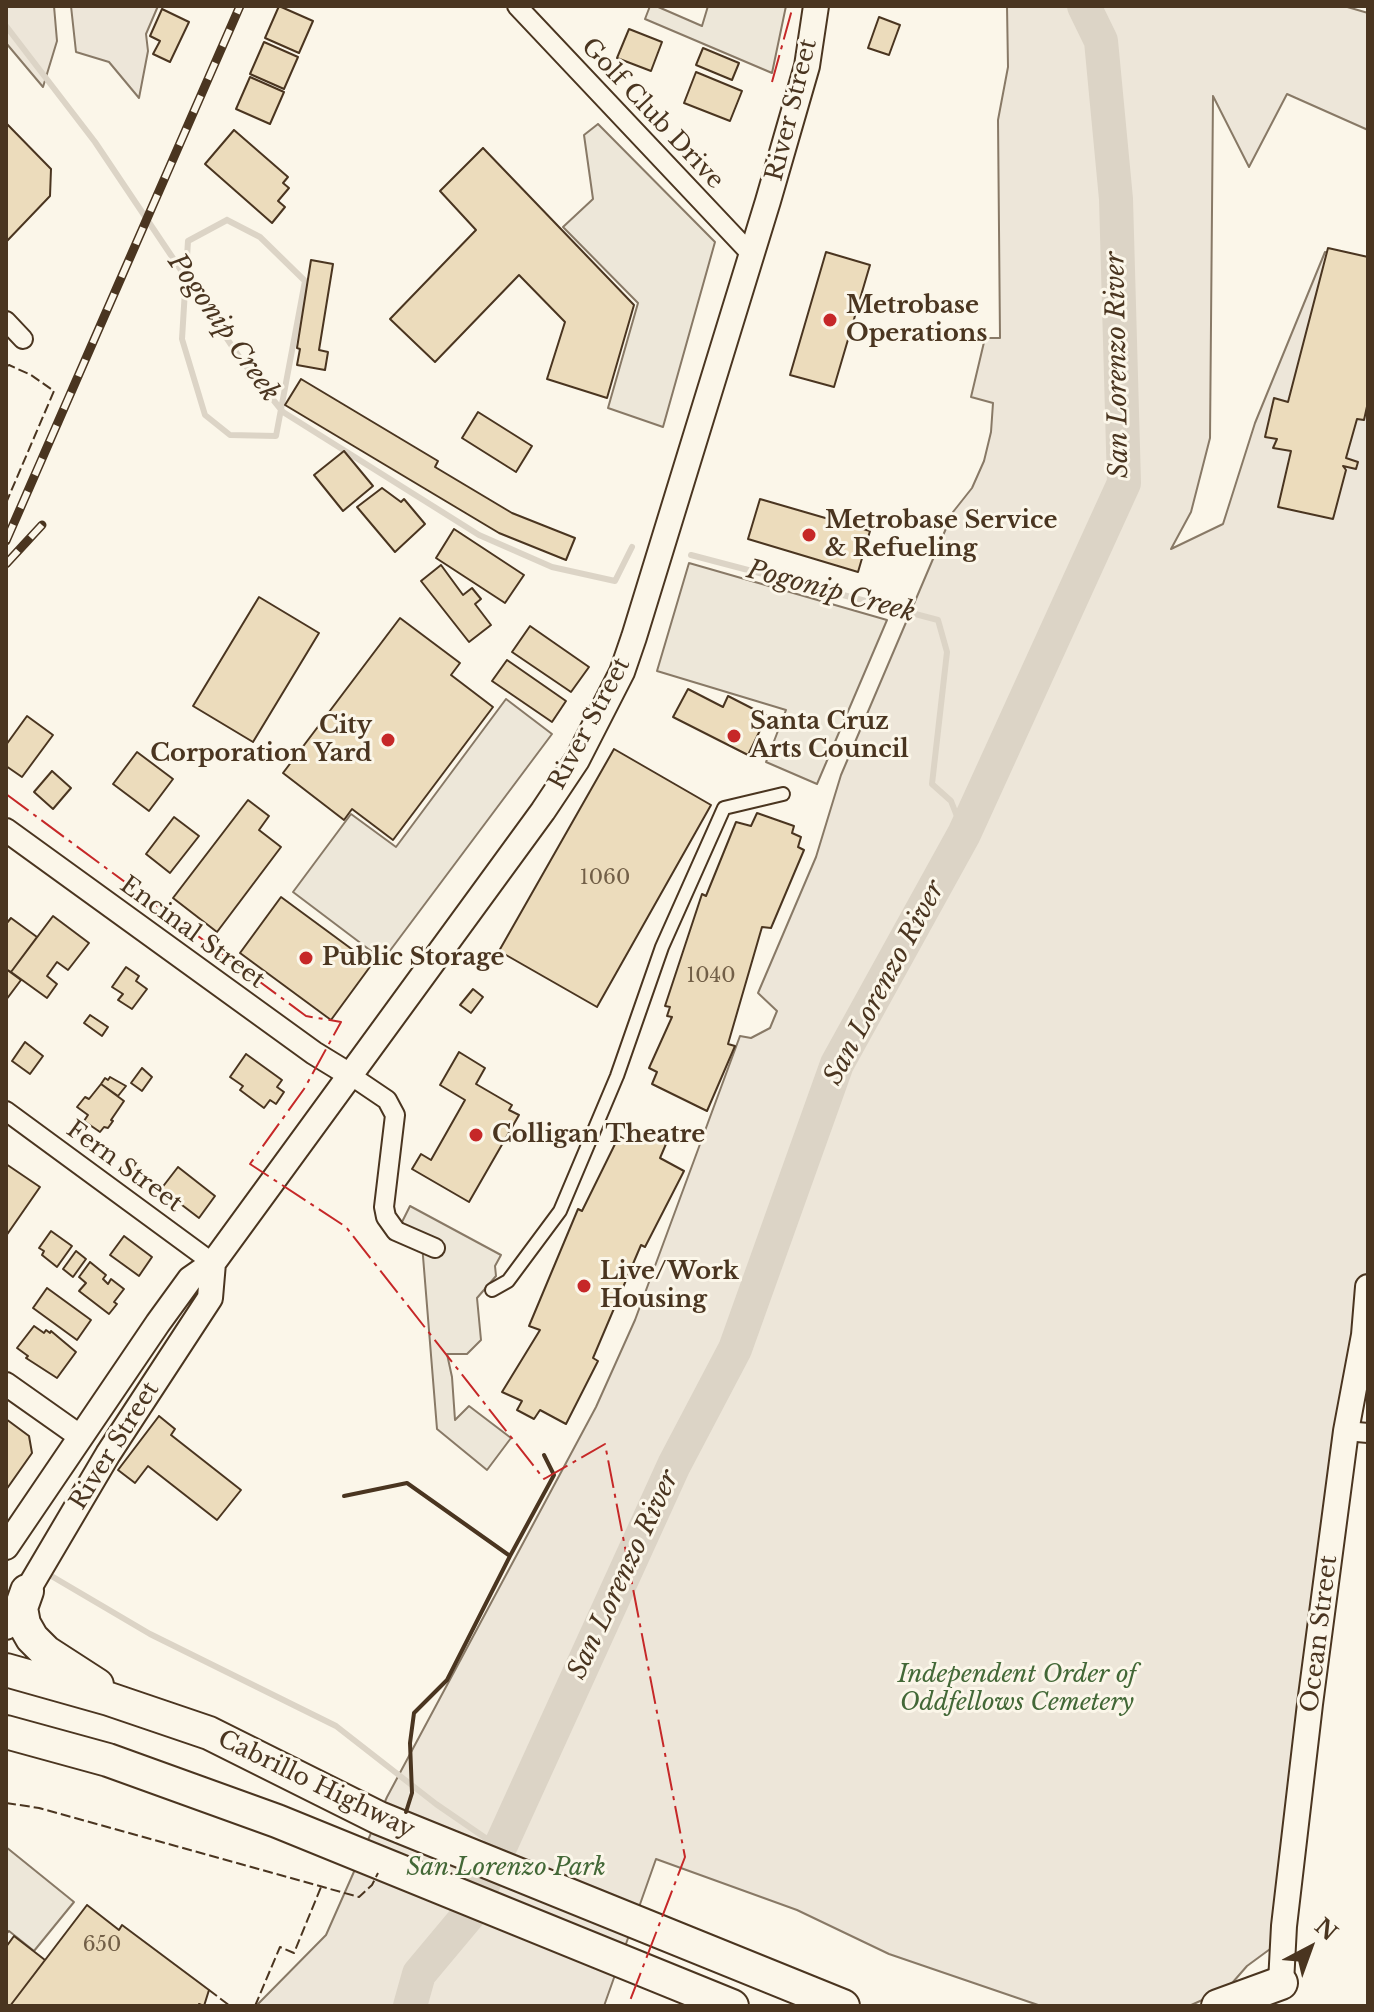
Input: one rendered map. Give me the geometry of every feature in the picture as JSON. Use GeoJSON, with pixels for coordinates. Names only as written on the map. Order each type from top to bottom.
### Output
{"type":"FeatureCollection","features":[{"type":"Feature","properties":{"kind":"highway"},"geometry":{"type":"LineString","coordinates":[[27,1591],[21,1608],[24,1624],[32,1638],[53,1657],[130,1705]]}},
{"type":"Feature","properties":{"kind":"highway","name":"Cabrillo Highway"},"geometry":{"type":"LineString","coordinates":[[6,1670],[130,1705],[228,1742],[379,1818],[843,2006]]}},
{"type":"Feature","properties":{"kind":"highway","name":"Cabrillo Highway"},"geometry":{"type":"LineString","coordinates":[[6,1732],[141,1771],[365,1855],[732,2006]]}},
{"type":"Feature","properties":{"kind":"highway"},"geometry":{"type":"LineString","coordinates":[[567,1939],[686,2006]]}},
{"type":"Feature","properties":{"kind":"highway"},"geometry":{"type":"LineString","coordinates":[[765,1974],[864,2006]]}},
{"type":"Feature","properties":{"kind":"highway"},"geometry":{"type":"LineString","coordinates":[[1218,2006],[1281,1983]]}},
{"type":"Feature","properties":{"kind":"main road","name":"River Street"},"geometry":{"type":"LineString","coordinates":[[6,1547],[190,1279],[213,1263],[577,760],[622,672],[752,255],[807,66],[816,6]]}},
{"type":"Feature","properties":{"kind":"main road","name":"River Street"},"geometry":{"type":"LineString","coordinates":[[6,1627],[108,1454],[210,1298],[213,1263]]}},
{"type":"Feature","properties":{"kind":"main road","name":"Ocean Street"},"geometry":{"type":"LineString","coordinates":[[1281,1983],[1284,1926],[1310,1704],[1357,1432],[1368,1287]]}},
{"type":"Feature","properties":{"kind":"street","name":"Golf Club Drive"},"geometry":{"type":"LineString","coordinates":[[517,6],[752,255]]}},
{"type":"Feature","properties":{"kind":"street"},"geometry":{"type":"LineString","coordinates":[[6,321],[23,339]]}},
{"type":"Feature","properties":{"kind":"street"},"geometry":{"type":"LineString","coordinates":[[492,1290],[508,1281],[560,1211],[617,1076],[662,947],[724,808],[783,794]]}},
{"type":"Feature","properties":{"kind":"street","name":"Encinal Street"},"geometry":{"type":"LineString","coordinates":[[6,830],[314,1053],[350,1075]]}},
{"type":"Feature","properties":{"kind":"street"},"geometry":{"type":"LineString","coordinates":[[350,1075],[387,1100],[395,1115],[384,1207],[386,1217],[396,1231],[435,1248]]}},
{"type":"Feature","properties":{"kind":"street","name":"Fern Street"},"geometry":{"type":"LineString","coordinates":[[6,1111],[213,1263]]}},
{"type":"Feature","properties":{"kind":"street"},"geometry":{"type":"LineString","coordinates":[[6,1384],[81,1437]]}},
{"type":"Feature","properties":{"kind":"green space"},"geometry":{"type":"Polygon","coordinates":[[[6,6],[54,6],[57,41],[43,87],[6,43],[6,6]]]}},
{"type":"Feature","properties":{"kind":"green space"},"geometry":{"type":"Polygon","coordinates":[[[71,6],[158,6],[146,34],[148,51],[139,98],[109,62],[76,52],[71,6]]]}},
{"type":"Feature","properties":{"kind":"green space"},"geometry":{"type":"Polygon","coordinates":[[[1007,6],[1344,6],[1368,13],[1368,130],[1287,94],[1249,167],[1213,96],[1210,438],[1191,512],[1171,549],[1223,524],[1255,423],[1325,252],[1368,263],[1368,1315],[1281,1941],[1247,1966],[1233,1982],[1189,2006],[1041,2006],[889,1954],[797,1910],[656,1859],[604,2006],[256,2006],[326,1935],[387,1797],[596,1407],[635,1320],[740,1036],[751,1038],[770,1028],[777,1011],[758,993],[816,857],[841,775],[953,512],[972,488],[984,461],[991,432],[993,403],[971,397],[985,338],[1000,338],[998,120],[1008,67],[1007,6]]]}},
{"type":"Feature","properties":{"kind":"shaded area"},"geometry":{"type":"Polygon","coordinates":[[[650,6],[702,26],[708,6],[786,6],[772,73],[645,19],[650,6]]]}},
{"type":"Feature","properties":{"kind":"shaded area"},"geometry":{"type":"Polygon","coordinates":[[[598,124],[715,242],[663,427],[608,408],[638,303],[563,227],[593,199],[584,135],[598,124]]]}},
{"type":"Feature","properties":{"kind":"shaded area"},"geometry":{"type":"Polygon","coordinates":[[[689,563],[887,620],[817,784],[766,762],[786,710],[657,671],[689,563]]]}},
{"type":"Feature","properties":{"kind":"shaded area"},"geometry":{"type":"Polygon","coordinates":[[[506,699],[552,734],[383,960],[293,892],[351,814],[396,847],[506,699]]]}},
{"type":"Feature","properties":{"kind":"shaded area"},"geometry":{"type":"Polygon","coordinates":[[[410,1206],[501,1255],[495,1266],[496,1276],[477,1298],[481,1340],[467,1354],[447,1354],[455,1420],[469,1406],[511,1438],[487,1470],[437,1429],[422,1244],[402,1222],[410,1206]]]}},
{"type":"Feature","properties":{"kind":"shaded area"},"geometry":{"type":"Polygon","coordinates":[[[6,1847],[74,1902],[34,1951],[9,1931],[6,1934],[6,1847]]]}},
{"type":"Feature","properties":{"kind":"building"},"geometry":{"type":"Polygon","coordinates":[[[279,6],[313,21],[299,53],[265,38],[279,6]]]}},
{"type":"Feature","properties":{"kind":"building"},"geometry":{"type":"Polygon","coordinates":[[[162,9],[189,22],[170,62],[153,54],[160,41],[150,36],[162,9]]]}},
{"type":"Feature","properties":{"kind":"building"},"geometry":{"type":"Polygon","coordinates":[[[879,17],[900,25],[889,55],[868,48],[879,17]]]}},
{"type":"Feature","properties":{"kind":"building"},"geometry":{"type":"Polygon","coordinates":[[[629,29],[662,42],[651,71],[617,58],[629,29]]]}},
{"type":"Feature","properties":{"kind":"building"},"geometry":{"type":"Polygon","coordinates":[[[264,42],[298,57],[284,89],[250,74],[264,42]]]}},
{"type":"Feature","properties":{"kind":"building"},"geometry":{"type":"Polygon","coordinates":[[[703,48],[739,63],[732,80],[696,65],[703,48]]]}},
{"type":"Feature","properties":{"kind":"building"},"geometry":{"type":"Polygon","coordinates":[[[696,72],[742,91],[730,121],[684,103],[696,72]]]}},
{"type":"Feature","properties":{"kind":"building"},"geometry":{"type":"Polygon","coordinates":[[[250,77],[284,92],[270,124],[236,109],[250,77]]]}},
{"type":"Feature","properties":{"kind":"building"},"geometry":{"type":"Polygon","coordinates":[[[6,123],[51,169],[50,196],[6,242],[6,123]]]}},
{"type":"Feature","properties":{"kind":"building"},"geometry":{"type":"Polygon","coordinates":[[[234,130],[288,177],[283,183],[289,188],[278,201],[285,207],[272,223],[205,164],[234,130]]]}},
{"type":"Feature","properties":{"kind":"building"},"geometry":{"type":"Polygon","coordinates":[[[483,148],[634,305],[607,398],[547,379],[565,322],[519,275],[435,362],[390,319],[476,230],[440,191],[483,148]]]}},
{"type":"Feature","properties":{"kind":"building"},"geometry":{"type":"Polygon","coordinates":[[[1328,248],[1368,257],[1368,402],[1364,420],[1357,419],[1346,458],[1358,462],[1356,469],[1343,466],[1346,470],[1333,519],[1278,507],[1291,451],[1273,448],[1277,439],[1265,437],[1274,398],[1288,402],[1328,248]]]}},
{"type":"Feature","properties":{"kind":"building","name":"Metrobase Operations"},"geometry":{"type":"Polygon","coordinates":[[[826,252],[870,265],[834,387],[790,375],[826,252]]]}},
{"type":"Feature","properties":{"kind":"building"},"geometry":{"type":"Polygon","coordinates":[[[311,260],[333,264],[319,350],[328,352],[325,370],[297,365],[311,260]]]}},
{"type":"Feature","properties":{"kind":"building"},"geometry":{"type":"Polygon","coordinates":[[[301,379],[438,461],[435,467],[512,513],[575,538],[566,560],[499,533],[285,405],[301,379]]]}},
{"type":"Feature","properties":{"kind":"building"},"geometry":{"type":"Polygon","coordinates":[[[478,412],[532,446],[516,472],[462,438],[478,412]]]}},
{"type":"Feature","properties":{"kind":"building"},"geometry":{"type":"Polygon","coordinates":[[[344,451],[373,486],[343,511],[314,475],[344,451]]]}},
{"type":"Feature","properties":{"kind":"building"},"geometry":{"type":"Polygon","coordinates":[[[382,488],[401,502],[404,499],[425,524],[395,552],[357,507],[382,488]]]}},
{"type":"Feature","properties":{"kind":"building","name":"Metrobase Service & Refueling"},"geometry":{"type":"Polygon","coordinates":[[[760,499],[870,531],[858,572],[748,539],[760,499]]]}},
{"type":"Feature","properties":{"kind":"building"},"geometry":{"type":"Polygon","coordinates":[[[454,529],[524,575],[505,603],[436,558],[454,529]]]}},
{"type":"Feature","properties":{"kind":"building"},"geometry":{"type":"Polygon","coordinates":[[[441,565],[463,595],[472,588],[481,599],[475,604],[491,625],[469,642],[421,581],[441,565]]]}},
{"type":"Feature","properties":{"kind":"building"},"geometry":{"type":"Polygon","coordinates":[[[259,597],[319,633],[253,742],[193,706],[259,597]]]}},
{"type":"Feature","properties":{"kind":"building","name":"City Corporation Yard"},"geometry":{"type":"Polygon","coordinates":[[[400,618],[460,663],[451,675],[493,707],[393,840],[352,809],[344,820],[283,773],[400,618]]]}},
{"type":"Feature","properties":{"kind":"building"},"geometry":{"type":"Polygon","coordinates":[[[530,626],[589,667],[571,692],[512,652],[530,626]]]}},
{"type":"Feature","properties":{"kind":"building"},"geometry":{"type":"Polygon","coordinates":[[[507,660],[566,701],[552,722],[492,681],[507,660]]]}},
{"type":"Feature","properties":{"kind":"building","name":"Santa Cruz Arts Council"},"geometry":{"type":"Polygon","coordinates":[[[688,689],[723,707],[728,696],[767,716],[748,755],[673,717],[688,689]]]}},
{"type":"Feature","properties":{"kind":"building"},"geometry":{"type":"Polygon","coordinates":[[[27,716],[53,735],[22,777],[6,766],[6,745],[27,716]]]}},
{"type":"Feature","properties":{"kind":"building"},"geometry":{"type":"Polygon","coordinates":[[[614,749],[711,805],[597,1007],[499,951],[614,749]]]}},
{"type":"Feature","properties":{"kind":"building"},"geometry":{"type":"Polygon","coordinates":[[[137,752],[173,779],[149,811],[113,784],[137,752]]]}},
{"type":"Feature","properties":{"kind":"building"},"geometry":{"type":"Polygon","coordinates":[[[52,771],[71,788],[53,809],[34,792],[52,771]]]}},
{"type":"Feature","properties":{"kind":"building"},"geometry":{"type":"Polygon","coordinates":[[[248,800],[269,816],[259,830],[281,847],[217,932],[173,898],[248,800]]]}},
{"type":"Feature","properties":{"kind":"building"},"geometry":{"type":"Polygon","coordinates":[[[757,813],[794,826],[792,833],[801,837],[798,847],[804,850],[771,928],[762,927],[728,1044],[735,1046],[707,1111],[652,1084],[657,1072],[649,1068],[672,1017],[667,1016],[670,1007],[665,1006],[702,894],[706,896],[736,822],[751,826],[757,813]]]}},
{"type":"Feature","properties":{"kind":"building"},"geometry":{"type":"Polygon","coordinates":[[[174,817],[199,836],[170,873],[146,854],[174,817]]]}},
{"type":"Feature","properties":{"kind":"building","name":"Public Storage"},"geometry":{"type":"Polygon","coordinates":[[[281,897],[372,964],[331,1020],[240,953],[281,897]]]}},
{"type":"Feature","properties":{"kind":"building"},"geometry":{"type":"Polygon","coordinates":[[[53,916],[89,943],[68,970],[57,962],[47,976],[57,984],[47,998],[11,972],[53,916]]]}},
{"type":"Feature","properties":{"kind":"building"},"geometry":{"type":"Polygon","coordinates":[[[11,918],[37,937],[11,972],[6,969],[6,924],[11,918]]]}},
{"type":"Feature","properties":{"kind":"building"},"geometry":{"type":"Polygon","coordinates":[[[126,967],[139,976],[136,981],[147,989],[132,1009],[118,1000],[123,994],[112,987],[126,967]]]}},
{"type":"Feature","properties":{"kind":"building"},"geometry":{"type":"Polygon","coordinates":[[[6,969],[21,980],[6,1000],[6,969]]]}},
{"type":"Feature","properties":{"kind":"building"},"geometry":{"type":"Polygon","coordinates":[[[473,989],[483,997],[471,1013],[460,1005],[473,989]]]}},
{"type":"Feature","properties":{"kind":"building"},"geometry":{"type":"Polygon","coordinates":[[[90,1015],[108,1027],[102,1036],[84,1023],[90,1015]]]}},
{"type":"Feature","properties":{"kind":"building"},"geometry":{"type":"Polygon","coordinates":[[[25,1042],[43,1056],[30,1074],[12,1061],[25,1042]]]}},
{"type":"Feature","properties":{"kind":"building","name":"Colligan Theatre"},"geometry":{"type":"Polygon","coordinates":[[[459,1052],[485,1068],[476,1084],[512,1105],[509,1110],[519,1115],[469,1202],[412,1169],[421,1154],[431,1160],[465,1100],[440,1085],[459,1052]]]}},
{"type":"Feature","properties":{"kind":"building"},"geometry":{"type":"Polygon","coordinates":[[[246,1054],[282,1080],[277,1087],[284,1092],[276,1104],[270,1100],[264,1108],[240,1090],[243,1086],[230,1077],[246,1054]]]}},
{"type":"Feature","properties":{"kind":"building"},"geometry":{"type":"Polygon","coordinates":[[[142,1068],[152,1077],[142,1091],[131,1083],[142,1068]]]}},
{"type":"Feature","properties":{"kind":"building"},"geometry":{"type":"Polygon","coordinates":[[[110,1077],[126,1086],[118,1096],[101,1084],[110,1077]]]}},
{"type":"Feature","properties":{"kind":"building"},"geometry":{"type":"Polygon","coordinates":[[[101,1084],[124,1101],[108,1128],[104,1127],[100,1132],[84,1121],[88,1115],[77,1107],[85,1097],[89,1099],[101,1084]]]}},
{"type":"Feature","properties":{"kind":"building","name":"Live/Work Housing"},"geometry":{"type":"Polygon","coordinates":[[[638,1130],[666,1144],[660,1158],[684,1171],[645,1247],[641,1245],[593,1358],[598,1361],[566,1424],[540,1410],[534,1419],[517,1410],[522,1401],[502,1392],[540,1330],[529,1326],[578,1209],[582,1211],[619,1136],[631,1143],[638,1130]]]}},
{"type":"Feature","properties":{"kind":"building"},"geometry":{"type":"Polygon","coordinates":[[[6,1164],[40,1187],[6,1236],[6,1164]]]}},
{"type":"Feature","properties":{"kind":"building"},"geometry":{"type":"Polygon","coordinates":[[[178,1167],[215,1196],[199,1218],[161,1189],[178,1167]]]}},
{"type":"Feature","properties":{"kind":"building"},"geometry":{"type":"Polygon","coordinates":[[[51,1231],[72,1246],[57,1267],[42,1255],[44,1251],[39,1248],[51,1231]]]}},
{"type":"Feature","properties":{"kind":"building"},"geometry":{"type":"Polygon","coordinates":[[[124,1236],[152,1257],[139,1276],[110,1255],[124,1236]]]}},
{"type":"Feature","properties":{"kind":"building"},"geometry":{"type":"Polygon","coordinates":[[[76,1251],[86,1259],[73,1277],[63,1269],[76,1251]]]}},
{"type":"Feature","properties":{"kind":"building"},"geometry":{"type":"Polygon","coordinates":[[[90,1262],[106,1275],[103,1279],[108,1284],[111,1279],[124,1289],[109,1314],[79,1291],[86,1283],[79,1277],[90,1262]]]}},
{"type":"Feature","properties":{"kind":"building"},"geometry":{"type":"Polygon","coordinates":[[[47,1288],[91,1320],[77,1340],[33,1308],[47,1288]]]}},
{"type":"Feature","properties":{"kind":"building"},"geometry":{"type":"Polygon","coordinates":[[[34,1326],[44,1333],[51,1331],[76,1352],[57,1378],[26,1358],[28,1356],[17,1348],[34,1326]]]}},
{"type":"Feature","properties":{"kind":"building"},"geometry":{"type":"Polygon","coordinates":[[[159,1416],[175,1429],[171,1435],[241,1490],[217,1520],[148,1466],[135,1483],[118,1470],[159,1416]]]}},
{"type":"Feature","properties":{"kind":"building"},"geometry":{"type":"Polygon","coordinates":[[[6,1419],[29,1436],[32,1453],[6,1490],[6,1419]]]}},
{"type":"Feature","properties":{"kind":"building"},"geometry":{"type":"Polygon","coordinates":[[[87,1905],[119,1930],[122,1925],[209,1990],[204,2006],[10,2006],[87,1905]]]}},
{"type":"Feature","properties":{"kind":"building"},"geometry":{"type":"Polygon","coordinates":[[[14,1936],[45,1960],[10,2006],[6,2006],[6,1947],[14,1936]]]}},
{"type":"Feature","properties":{"kind":"waterway","name":"San Lorenzo River"},"geometry":{"type":"LineString","coordinates":[[410,2006],[419,1974],[470,1913],[674,1465],[735,1349],[837,1064],[964,834],[1124,483],[1116,199],[1101,41],[1084,6]]}},
{"type":"Feature","properties":{"kind":"waterway","name":"Pogonip Creek"},"geometry":{"type":"LineString","coordinates":[[6,26],[95,142],[242,361],[283,412],[479,535],[552,567],[615,581],[632,547]]}},
{"type":"Feature","properties":{"kind":"waterway"},"geometry":{"type":"LineString","coordinates":[[227,220],[260,237],[305,281],[276,436],[230,435],[205,415],[182,339],[188,241],[227,220]]}},
{"type":"Feature","properties":{"kind":"waterway","name":"Pogonip Creek"},"geometry":{"type":"LineString","coordinates":[[691,555],[938,620],[947,652],[932,784],[951,801],[964,834]]}},
{"type":"Feature","properties":{"kind":"waterway"},"geometry":{"type":"LineString","coordinates":[[48,1574],[150,1634],[336,1726],[436,1804],[500,1848]]}},
{"type":"Feature","properties":{"kind":"railway"},"geometry":{"type":"LineString","coordinates":[[6,541],[240,6]]}},
{"type":"Feature","properties":{"kind":"railway"},"geometry":{"type":"LineString","coordinates":[[6,564],[42,525]]}},
{"type":"Feature","properties":{"kind":"fence"},"geometry":{"type":"LineString","coordinates":[[6,367],[9,365],[31,375],[54,391],[6,503]]}},
{"type":"Feature","properties":{"kind":"fence"},"geometry":{"type":"LineString","coordinates":[[6,1803],[39,1808],[359,1897],[372,1885],[378,1873]]}},
{"type":"Feature","properties":{"kind":"fence"},"geometry":{"type":"LineString","coordinates":[[255,2006],[280,1947],[294,1953],[321,1887]]}},
{"type":"Feature","properties":{"kind":"fence"},"geometry":{"type":"LineString","coordinates":[[209,1990],[230,2006]]}},
{"type":"Feature","properties":{"kind":"wall"},"geometry":{"type":"LineString","coordinates":[[406,1812],[412,1793],[410,1743],[414,1713],[447,1680],[554,1475],[544,1455]]}},
{"type":"Feature","properties":{"kind":"wall"},"geometry":{"type":"LineString","coordinates":[[344,1496],[407,1483],[510,1556]]}},
{"type":"Feature","properties":{"kind":"power"},"geometry":{"type":"LineString","coordinates":[[772,82],[793,6]]}},
{"type":"Feature","properties":{"kind":"power"},"geometry":{"type":"LineString","coordinates":[[6,794],[306,1016],[341,1022],[304,1089],[250,1164],[346,1227],[544,1479],[605,1444],[685,1857],[628,2006]]}},
{"type":"Feature","properties":{"kind":"place","name":"Metrobase Operations"},"geometry":{"type":"Point","coordinates":[830,320]}},
{"type":"Feature","properties":{"kind":"place","name":"Metrobase Service & Refueling"},"geometry":{"type":"Point","coordinates":[809,535]}},
{"type":"Feature","properties":{"kind":"place","name":"Santa Cruz Arts Council"},"geometry":{"type":"Point","coordinates":[734,736]}},
{"type":"Feature","properties":{"kind":"place","name":"City Corporation Yard"},"geometry":{"type":"Point","coordinates":[388,740]}},
{"type":"Feature","properties":{"kind":"place","name":"Public Storage"},"geometry":{"type":"Point","coordinates":[306,958]}},
{"type":"Feature","properties":{"kind":"place","name":"Colligan Theatre"},"geometry":{"type":"Point","coordinates":[476,1135]}},
{"type":"Feature","properties":{"kind":"place","name":"Live/Work Housing"},"geometry":{"type":"Point","coordinates":[584,1286]}},
{"type":"Feature","properties":{"kind":"park label","name":"Independent Order of Oddfellows Cemetery"},"geometry":{"type":"Point","coordinates":[1017,1689]}},
{"type":"Feature","properties":{"kind":"park label","name":"San Lorenzo Park"},"geometry":{"type":"Point","coordinates":[506,1868]}}]}
